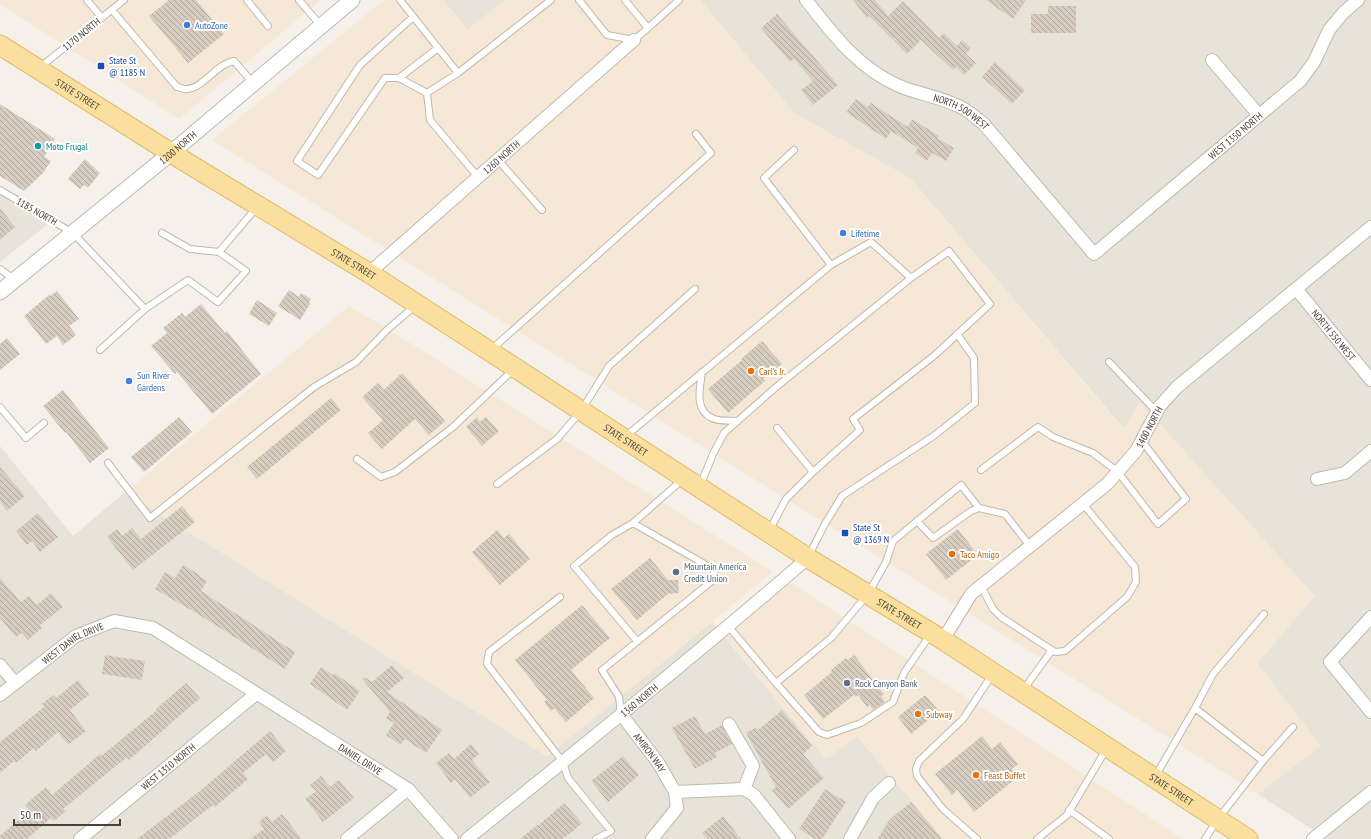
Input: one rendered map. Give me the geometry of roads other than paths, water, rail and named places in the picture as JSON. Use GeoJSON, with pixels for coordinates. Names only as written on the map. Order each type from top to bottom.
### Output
{"type":"FeatureCollection","features":[{"type":"Feature","properties":{"kind":"main road","name":"STATE STREET"},"geometry":{"type":"LineString","coordinates":[[0,45],[171,153],[369,273],[808,558],[937,636],[993,672],[1248,839]]}},
{"type":"Feature","properties":{"kind":"street","name":"1200 NORTH"},"geometry":{"type":"LineString","coordinates":[[0,292],[171,153],[352,0]]}},
{"type":"Feature","properties":{"kind":"street","name":"NORTH 500 WEST"},"geometry":{"type":"LineString","coordinates":[[806,0],[840,43],[857,59],[874,71],[895,84],[911,91],[966,110],[983,123],[1094,254]]}},
{"type":"Feature","properties":{"kind":"street","name":"WEST 1350 NORTH"},"geometry":{"type":"LineString","coordinates":[[1094,254],[1258,114],[1300,81],[1314,62],[1329,30],[1358,0]]}},
{"type":"Feature","properties":{"kind":"street","name":"1260 NORTH"},"geometry":{"type":"LineString","coordinates":[[369,273],[634,40]]}},
{"type":"Feature","properties":{"kind":"street"},"geometry":{"type":"LineString","coordinates":[[1212,60],[1258,114]]}},
{"type":"Feature","properties":{"kind":"street","name":"1400 NORTH"},"geometry":{"type":"LineString","coordinates":[[937,636],[971,594],[1107,484],[1136,451],[1160,406],[1177,388],[1297,290],[1371,227]]}},
{"type":"Feature","properties":{"kind":"street","name":"NORTH 550 WEST"},"geometry":{"type":"LineString","coordinates":[[1297,290],[1371,380]]}},
{"type":"Feature","properties":{"kind":"street"},"geometry":{"type":"LineString","coordinates":[[1317,479],[1345,473],[1371,451]]}},
{"type":"Feature","properties":{"kind":"street","name":"1360 NORTH"},"geometry":{"type":"LineString","coordinates":[[468,839],[729,627],[808,558]]}},
{"type":"Feature","properties":{"kind":"street"},"geometry":{"type":"LineString","coordinates":[[1371,617],[1330,662],[1371,712]]}},
{"type":"Feature","properties":{"kind":"street","name":"WEST DANIEL DRIVE"},"geometry":{"type":"LineString","coordinates":[[0,695],[76,636],[114,621],[154,628],[256,694]]}},
{"type":"Feature","properties":{"kind":"street"},"geometry":{"type":"LineString","coordinates":[[0,665],[15,683]]}},
{"type":"Feature","properties":{"kind":"street","name":"DANIEL DRIVE"},"geometry":{"type":"LineString","coordinates":[[256,694],[408,789],[452,839]]}},
{"type":"Feature","properties":{"kind":"street","name":"WEST 1310 NORTH"},"geometry":{"type":"LineString","coordinates":[[80,839],[256,694]]}},
{"type":"Feature","properties":{"kind":"street","name":"AMIRON WAY"},"geometry":{"type":"LineString","coordinates":[[621,714],[659,764],[676,792]]}},
{"type":"Feature","properties":{"kind":"street"},"geometry":{"type":"LineString","coordinates":[[729,724],[753,766],[744,789]]}},
{"type":"Feature","properties":{"kind":"street"},"geometry":{"type":"LineString","coordinates":[[850,839],[873,798],[889,783]]}},
{"type":"Feature","properties":{"kind":"street"},"geometry":{"type":"LineString","coordinates":[[347,839],[408,789]]}},
{"type":"Feature","properties":{"kind":"street"},"geometry":{"type":"LineString","coordinates":[[652,839],[677,808],[676,792],[744,789],[754,795],[789,839]]}},
{"type":"Feature","properties":{"kind":"street"},"geometry":{"type":"LineString","coordinates":[[1313,839],[1371,792]]}},
{"type":"Feature","properties":{"kind":"lane"},"geometry":{"type":"LineString","coordinates":[[87,0],[102,18]]}},
{"type":"Feature","properties":{"kind":"lane","name":"1170 NORTH"},"geometry":{"type":"LineString","coordinates":[[38,69],[124,0]]}},
{"type":"Feature","properties":{"kind":"lane"},"geometry":{"type":"LineString","coordinates":[[246,0],[268,26]]}},
{"type":"Feature","properties":{"kind":"lane"},"geometry":{"type":"LineString","coordinates":[[299,0],[321,26]]}},
{"type":"Feature","properties":{"kind":"lane"},"geometry":{"type":"LineString","coordinates":[[400,0],[458,73]]}},
{"type":"Feature","properties":{"kind":"lane"},"geometry":{"type":"LineString","coordinates":[[427,93],[458,73],[551,0]]}},
{"type":"Feature","properties":{"kind":"lane"},"geometry":{"type":"LineString","coordinates":[[579,0],[607,35],[634,40],[679,0]]}},
{"type":"Feature","properties":{"kind":"lane"},"geometry":{"type":"LineString","coordinates":[[625,0],[648,28]]}},
{"type":"Feature","properties":{"kind":"lane"},"geometry":{"type":"LineString","coordinates":[[112,10],[177,87],[186,90],[197,86],[227,62],[234,61],[254,84]]}},
{"type":"Feature","properties":{"kind":"lane"},"geometry":{"type":"LineString","coordinates":[[413,17],[360,65],[297,161],[318,175],[386,78],[399,78],[427,93]]}},
{"type":"Feature","properties":{"kind":"lane"},"geometry":{"type":"LineString","coordinates":[[399,78],[438,48]]}},
{"type":"Feature","properties":{"kind":"lane"},"geometry":{"type":"LineString","coordinates":[[427,93],[430,120],[478,177]]}},
{"type":"Feature","properties":{"kind":"lane"},"geometry":{"type":"LineString","coordinates":[[489,351],[711,153],[696,134]]}},
{"type":"Feature","properties":{"kind":"lane"},"geometry":{"type":"LineString","coordinates":[[794,150],[764,178],[831,265]]}},
{"type":"Feature","properties":{"kind":"lane"},"geometry":{"type":"LineString","coordinates":[[498,160],[542,210]]}},
{"type":"Feature","properties":{"kind":"lane","name":"1185 NORTH"},"geometry":{"type":"LineString","coordinates":[[0,190],[73,233],[145,309]]}},
{"type":"Feature","properties":{"kind":"lane"},"geometry":{"type":"LineString","coordinates":[[219,252],[258,206]]}},
{"type":"Feature","properties":{"kind":"lane"},"geometry":{"type":"LineString","coordinates":[[100,350],[145,309],[188,280],[218,302],[246,271],[219,252],[190,249],[162,233]]}},
{"type":"Feature","properties":{"kind":"lane"},"geometry":{"type":"LineString","coordinates":[[623,438],[831,265],[871,242],[911,278]]}},
{"type":"Feature","properties":{"kind":"lane"},"geometry":{"type":"LineString","coordinates":[[637,642],[574,566],[612,535],[633,523],[692,483],[713,454],[724,433],[774,388],[911,278],[949,251],[990,304],[935,355],[853,419],[860,430],[786,499],[768,532]]}},
{"type":"Feature","properties":{"kind":"lane"},"geometry":{"type":"LineString","coordinates":[[0,269],[15,280]]}},
{"type":"Feature","properties":{"kind":"lane"},"geometry":{"type":"LineString","coordinates":[[497,484],[557,439],[581,411],[609,366],[694,289]]}},
{"type":"Feature","properties":{"kind":"lane"},"geometry":{"type":"LineString","coordinates":[[108,463],[150,518],[314,386],[356,362],[388,329],[417,304]]}},
{"type":"Feature","properties":{"kind":"lane"},"geometry":{"type":"LineString","coordinates":[[808,558],[842,496],[935,435],[974,403],[974,358],[957,334]]}},
{"type":"Feature","properties":{"kind":"lane"},"geometry":{"type":"LineString","coordinates":[[1109,362],[1157,412]]}},
{"type":"Feature","properties":{"kind":"lane"},"geometry":{"type":"LineString","coordinates":[[357,459],[381,477],[395,472],[453,427],[515,368]]}},
{"type":"Feature","properties":{"kind":"lane"},"geometry":{"type":"LineString","coordinates":[[702,372],[699,397],[704,412],[713,419],[738,421]]}},
{"type":"Feature","properties":{"kind":"lane"},"geometry":{"type":"LineString","coordinates":[[0,407],[26,438],[44,423]]}},
{"type":"Feature","properties":{"kind":"lane"},"geometry":{"type":"LineString","coordinates":[[981,470],[1038,427],[1053,437],[1093,453],[1118,472],[1158,524],[1186,499],[1142,441]]}},
{"type":"Feature","properties":{"kind":"lane"},"geometry":{"type":"LineString","coordinates":[[777,428],[814,472]]}},
{"type":"Feature","properties":{"kind":"lane"},"geometry":{"type":"LineString","coordinates":[[776,682],[831,638],[868,594],[886,562],[893,541],[961,485],[979,508]]}},
{"type":"Feature","properties":{"kind":"lane"},"geometry":{"type":"LineString","coordinates":[[980,586],[993,609],[1001,617],[1052,650],[1056,652],[1065,651],[1127,597],[1136,582],[1135,567],[1083,504]]}},
{"type":"Feature","properties":{"kind":"lane"},"geometry":{"type":"LineString","coordinates":[[917,521],[933,538],[971,511],[979,508],[1005,514],[1030,546]]}},
{"type":"Feature","properties":{"kind":"lane"},"geometry":{"type":"LineString","coordinates":[[621,714],[619,697],[602,670],[712,581],[715,570],[633,523]]}},
{"type":"Feature","properties":{"kind":"lane"},"geometry":{"type":"LineString","coordinates":[[560,597],[489,652],[487,664],[563,762],[568,778],[611,831],[596,839]]}},
{"type":"Feature","properties":{"kind":"lane"},"geometry":{"type":"LineString","coordinates":[[1155,778],[1213,674],[1264,614]]}},
{"type":"Feature","properties":{"kind":"lane"},"geometry":{"type":"LineString","coordinates":[[729,627],[819,732],[826,734],[861,723],[893,702],[904,674],[937,636]]}},
{"type":"Feature","properties":{"kind":"lane"},"geometry":{"type":"LineString","coordinates":[[1023,692],[1052,650]]}},
{"type":"Feature","properties":{"kind":"lane"},"geometry":{"type":"LineString","coordinates":[[977,839],[943,809],[917,776],[916,769],[919,761],[963,719],[993,672]]}},
{"type":"Feature","properties":{"kind":"lane"},"geometry":{"type":"LineString","coordinates":[[1195,708],[1263,761]]}},
{"type":"Feature","properties":{"kind":"lane"},"geometry":{"type":"LineString","coordinates":[[1205,839],[1218,819],[1263,761],[1293,727]]}},
{"type":"Feature","properties":{"kind":"lane"},"geometry":{"type":"LineString","coordinates":[[1037,839],[1067,815],[1107,747]]}},
{"type":"Feature","properties":{"kind":"lane"},"geometry":{"type":"LineString","coordinates":[[1069,810],[1108,839]]}},
{"type":"Feature","properties":{"kind":"place","name":"AutoZone"},"geometry":{"type":"Point","coordinates":[187,25]}},
{"type":"Feature","properties":{"kind":"place","name":"State St @ 1185 N"},"geometry":{"type":"Point","coordinates":[101,66]}},
{"type":"Feature","properties":{"kind":"place","name":"Moto Frugal"},"geometry":{"type":"Point","coordinates":[38,146]}},
{"type":"Feature","properties":{"kind":"place","name":"Lifetime"},"geometry":{"type":"Point","coordinates":[843,233]}},
{"type":"Feature","properties":{"kind":"place","name":"Carl's Jr."},"geometry":{"type":"Point","coordinates":[751,371]}},
{"type":"Feature","properties":{"kind":"place","name":"Sun River Gardens"},"geometry":{"type":"Point","coordinates":[129,381]}},
{"type":"Feature","properties":{"kind":"place","name":"State St @ 1369 N"},"geometry":{"type":"Point","coordinates":[845,533]}},
{"type":"Feature","properties":{"kind":"place","name":"Taco Amigo"},"geometry":{"type":"Point","coordinates":[952,554]}},
{"type":"Feature","properties":{"kind":"place","name":"Mountain America Credit Union"},"geometry":{"type":"Point","coordinates":[676,572]}},
{"type":"Feature","properties":{"kind":"place","name":"Rock Canyon Bank"},"geometry":{"type":"Point","coordinates":[847,683]}},
{"type":"Feature","properties":{"kind":"place","name":"Subway"},"geometry":{"type":"Point","coordinates":[918,714]}},
{"type":"Feature","properties":{"kind":"place","name":"Feast Buffet"},"geometry":{"type":"Point","coordinates":[976,775]}}]}
